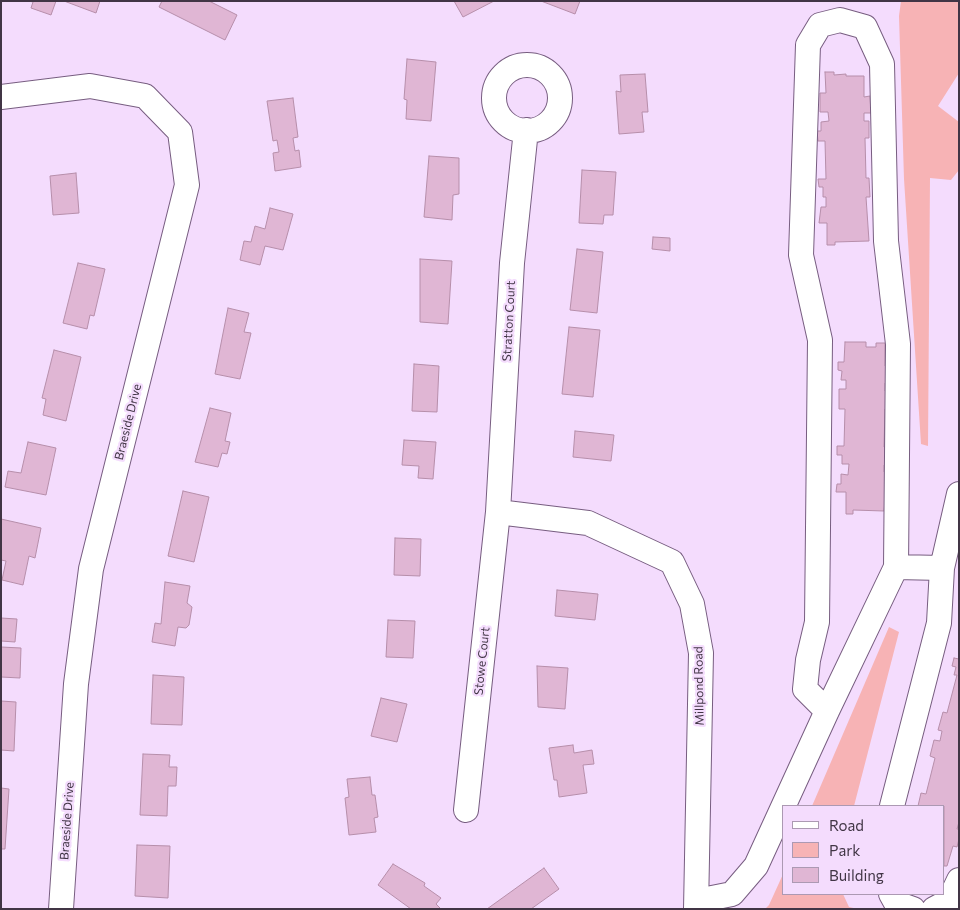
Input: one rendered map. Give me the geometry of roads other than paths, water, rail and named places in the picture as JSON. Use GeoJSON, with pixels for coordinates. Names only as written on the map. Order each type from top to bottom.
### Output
{"type":"FeatureCollection","features":[{"type":"Feature","properties":{"kind":"street"},"geometry":{"type":"LineString","coordinates":[[784,805],[826,711],[896,567],[898,344],[886,241],[882,64],[865,27],[840,20],[820,26],[808,45],[801,255],[820,340],[817,622],[808,660],[805,689],[826,711]]}},
{"type":"Feature","properties":{"kind":"street","name":"Braeside Drive"},"geometry":{"type":"LineString","coordinates":[[1,97],[90,86],[145,96],[180,132],[187,185],[91,569],[76,684],[61,909]]}},
{"type":"Feature","properties":{"kind":"street","name":"Stratton Court"},"geometry":{"type":"LineString","coordinates":[[498,512],[512,263],[526,130]]}},
{"type":"Feature","properties":{"kind":"street"},"geometry":{"type":"LineString","coordinates":[[892,805],[940,624],[942,568],[959,494]]}},
{"type":"Feature","properties":{"kind":"street","name":"Stowe Court"},"geometry":{"type":"LineString","coordinates":[[466,810],[498,512]]}},
{"type":"Feature","properties":{"kind":"street","name":"Millpond Road"},"geometry":{"type":"LineString","coordinates":[[498,512],[588,523],[672,562],[692,604],[701,653],[697,905]]}},
{"type":"Feature","properties":{"kind":"street"},"geometry":{"type":"LineString","coordinates":[[896,567],[942,568]]}},
{"type":"Feature","properties":{"kind":"street"},"geometry":{"type":"LineString","coordinates":[[697,905],[732,894],[756,866],[782,808]]}},
{"type":"Feature","properties":{"kind":"street"},"geometry":{"type":"LineString","coordinates":[[934,909],[949,901],[959,880]]}},
{"type":"Feature","properties":{"kind":"street"},"geometry":{"type":"LineString","coordinates":[[892,895],[896,904],[913,909]]}}]}
